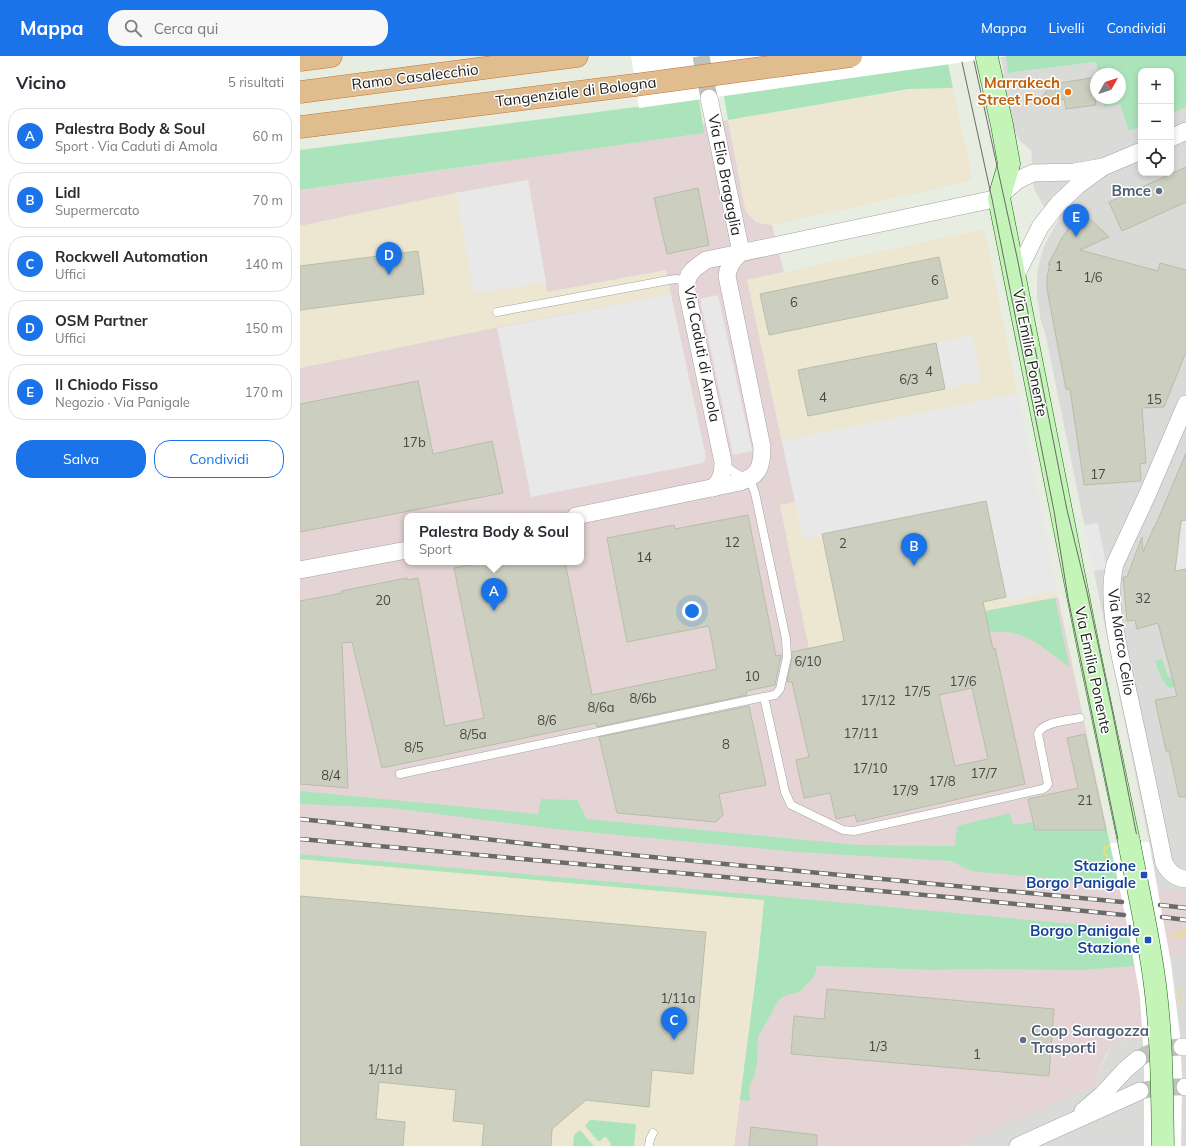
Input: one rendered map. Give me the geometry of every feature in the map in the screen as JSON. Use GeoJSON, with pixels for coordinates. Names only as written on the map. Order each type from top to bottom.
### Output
{"type":"FeatureCollection","features":[{"type":"Feature","properties":{"kind":"highway"},"geometry":{"type":"LineString","coordinates":[[300,60],[331,56]]}},
{"type":"Feature","properties":{"kind":"highway","name":"Ramo Casalecchio"},"geometry":{"type":"LineString","coordinates":[[300,92],[577,56]]}},
{"type":"Feature","properties":{"kind":"highway","name":"Tangenziale di Bologna"},"geometry":{"type":"LineString","coordinates":[[300,127],[851,56]]}},
{"type":"Feature","properties":{"kind":"highway"},"geometry":{"type":"LineString","coordinates":[[300,130],[351,121]]}},
{"type":"Feature","properties":{"kind":"main road"},"geometry":{"type":"LineString","coordinates":[[987,58],[1009,164],[1008,172],[999,198]]}},
{"type":"Feature","properties":{"kind":"main road","name":"Via Emilia Ponente"},"geometry":{"type":"LineString","coordinates":[[999,198],[1088,643],[1119,844],[1148,940],[1156,992],[1161,1052],[1163,1146]]}},
{"type":"Feature","properties":{"kind":"street","name":"Via Elio Bragaglia"},"geometry":{"type":"LineString","coordinates":[[709,98],[741,252]]}},
{"type":"Feature","properties":{"kind":"street"},"geometry":{"type":"LineString","coordinates":[[1174,137],[1186,131]]}},
{"type":"Feature","properties":{"kind":"street"},"geometry":{"type":"LineString","coordinates":[[999,198],[1018,180],[1033,173],[1074,172],[1103,167],[1138,152]]}},
{"type":"Feature","properties":{"kind":"street"},"geometry":{"type":"LineString","coordinates":[[1008,155],[1013,161],[1024,169],[1033,173]]}},
{"type":"Feature","properties":{"kind":"street"},"geometry":{"type":"LineString","coordinates":[[1015,277],[1037,232],[1050,212],[1067,194],[1103,167]]}},
{"type":"Feature","properties":{"kind":"street","name":"Via Caduti di Amola"},"geometry":{"type":"LineString","coordinates":[[713,488],[720,480],[723,470],[723,462],[687,291],[687,281],[689,275],[694,269],[706,260],[999,198]]}},
{"type":"Feature","properties":{"kind":"street"},"geometry":{"type":"LineString","coordinates":[[584,514],[713,488],[750,479],[755,475],[761,462],[762,448],[727,276],[730,264],[741,252]]}},
{"type":"Feature","properties":{"kind":"street","name":"Via Marco Celio"},"geometry":{"type":"LineString","coordinates":[[1186,404],[1148,493],[1115,564],[1112,593],[1128,708],[1164,863],[1172,874],[1182,879],[1186,879]]}},
{"type":"Feature","properties":{"kind":"street"},"geometry":{"type":"LineString","coordinates":[[300,570],[404,551]]}},
{"type":"Feature","properties":{"kind":"street"},"geometry":{"type":"LineString","coordinates":[[1070,1124],[1138,1059]]}},
{"type":"Feature","properties":{"kind":"street"},"geometry":{"type":"LineString","coordinates":[[1018,1146],[1070,1124],[1140,1091]]}},
{"type":"Feature","properties":{"kind":"lane"},"geometry":{"type":"LineString","coordinates":[[497,312],[669,280],[676,279],[687,281]]}},
{"type":"Feature","properties":{"kind":"lane"},"geometry":{"type":"LineString","coordinates":[[400,774],[775,695],[780,689],[788,650],[755,493],[750,479],[736,475],[723,462]]}},
{"type":"Feature","properties":{"kind":"lane"},"geometry":{"type":"LineString","coordinates":[[764,697],[785,792],[791,805],[843,830],[854,831],[1027,793],[1046,787],[1048,780],[1038,734],[1039,731],[1046,725],[1080,718]]}},
{"type":"Feature","properties":{"kind":"lane"},"geometry":{"type":"LineString","coordinates":[[649,1146],[653,1133]]}},
{"type":"Feature","properties":{"kind":"path"},"geometry":{"type":"LineString","coordinates":[[1106,855],[1104,848],[1108,847],[1110,856],[1105,856],[1103,847],[1119,844]]}},
{"type":"Feature","properties":{"kind":"path"},"geometry":{"type":"LineString","coordinates":[[1170,935],[1186,937],[1180,936],[1180,932],[1186,932]]}},
{"type":"Feature","properties":{"kind":"shaded area"},"geometry":{"type":"Polygon","coordinates":[[[1006,56],[1009,73],[1096,62],[1097,68],[1090,68],[1090,104],[1103,104],[1104,107],[1120,104],[1129,131],[1138,128],[1138,176],[1174,176],[1174,113],[1186,107],[1186,1146],[1181,1146],[1182,1077],[1180,1036],[1166,935],[1149,842],[1045,332],[1041,322],[1037,296],[1037,275],[1041,256],[1045,244],[1059,219],[1043,205],[1034,189],[1031,150],[1020,141],[1014,130],[1001,77],[1004,74],[1001,57],[1006,56]]]}},
{"type":"Feature","properties":{"kind":"shaded area"},"geometry":{"type":"Polygon","coordinates":[[[921,88],[953,88],[972,177],[968,182],[778,224],[763,224],[756,222],[746,211],[728,120],[921,88]]]}},
{"type":"Feature","properties":{"kind":"shaded area"},"geometry":{"type":"Polygon","coordinates":[[[728,120],[746,211],[756,222],[772,225],[784,272],[747,280],[795,502],[780,505],[809,649],[985,611],[1058,597],[1107,830],[1036,830],[1093,864],[1158,892],[1186,890],[1186,954],[1170,958],[1166,937],[1135,966],[1140,997],[1143,1039],[1126,1039],[1111,1047],[1106,1054],[1096,1080],[1099,1085],[959,1146],[734,1146],[758,960],[816,966],[931,970],[1004,969],[764,900],[300,859],[300,368],[489,329],[671,294],[666,270],[547,292],[528,180],[455,193],[300,226],[300,190],[703,133],[702,124],[728,120]]]}},
{"type":"Feature","properties":{"kind":"shaded area"},"geometry":{"type":"Polygon","coordinates":[[[528,180],[547,292],[666,270],[671,294],[489,329],[300,368],[300,226],[455,193],[528,180]]]}},
{"type":"Feature","properties":{"kind":"shaded area"},"geometry":{"type":"Polygon","coordinates":[[[528,180],[546,282],[474,294],[456,193],[528,180]]]}},
{"type":"Feature","properties":{"kind":"shaded area"},"geometry":{"type":"Polygon","coordinates":[[[985,229],[1058,597],[985,611],[809,649],[780,505],[795,501],[747,280],[985,229]]]}},
{"type":"Feature","properties":{"kind":"shaded area"},"geometry":{"type":"Polygon","coordinates":[[[671,294],[706,457],[703,463],[531,497],[497,328],[671,294]]]}},
{"type":"Feature","properties":{"kind":"shaded area"},"geometry":{"type":"Polygon","coordinates":[[[718,295],[752,451],[733,455],[700,299],[718,295]]]}},
{"type":"Feature","properties":{"kind":"shaded area"},"geometry":{"type":"Polygon","coordinates":[[[972,335],[981,379],[978,382],[945,389],[936,343],[972,335]]]}},
{"type":"Feature","properties":{"kind":"shaded area"},"geometry":{"type":"Polygon","coordinates":[[[1018,393],[1057,591],[1007,601],[986,501],[803,539],[782,441],[1018,393]]]}},
{"type":"Feature","properties":{"kind":"shaded area"},"geometry":{"type":"Polygon","coordinates":[[[1186,520],[1186,569],[1174,571],[1182,521],[1186,520]]]}},
{"type":"Feature","properties":{"kind":"shaded area"},"geometry":{"type":"Polygon","coordinates":[[[1098,523],[1107,569],[1093,571],[1084,525],[1098,523]]]}},
{"type":"Feature","properties":{"kind":"shaded area"},"geometry":{"type":"Polygon","coordinates":[[[300,859],[764,900],[734,1146],[300,1146],[300,859]]]}},
{"type":"Feature","properties":{"kind":"shaded area"},"geometry":{"type":"Polygon","coordinates":[[[1126,1039],[1143,1039],[1144,1146],[959,1146],[1099,1085],[1096,1080],[1111,1047],[1126,1039]]]}},
{"type":"Feature","properties":{"kind":"green space"},"geometry":{"type":"Polygon","coordinates":[[[1006,56],[1186,56],[1186,107],[1174,113],[1174,68],[1138,68],[1138,128],[1129,131],[1120,104],[1126,104],[1126,68],[1097,68],[1096,62],[1008,73],[1006,56]]]}},
{"type":"Feature","properties":{"kind":"green space"},"geometry":{"type":"Polygon","coordinates":[[[948,64],[953,88],[909,89],[728,120],[724,96],[948,64]]]}},
{"type":"Feature","properties":{"kind":"green space"},"geometry":{"type":"Polygon","coordinates":[[[699,99],[704,133],[300,190],[300,150],[699,99]]]}},
{"type":"Feature","properties":{"kind":"green space"},"geometry":{"type":"Polygon","coordinates":[[[1103,104],[1120,104],[1104,107],[1103,104]]]}},
{"type":"Feature","properties":{"kind":"green space"},"geometry":{"type":"Polygon","coordinates":[[[1055,598],[1069,664],[1068,666],[1023,636],[1012,633],[990,631],[985,611],[1055,598]]]}},
{"type":"Feature","properties":{"kind":"green space"},"geometry":{"type":"Polygon","coordinates":[[[1162,659],[1168,677],[1186,673],[1186,684],[1169,688],[1166,685],[1155,661],[1162,659]]]}},
{"type":"Feature","properties":{"kind":"green space"},"geometry":{"type":"Polygon","coordinates":[[[300,791],[538,814],[541,799],[577,800],[587,819],[858,845],[955,846],[957,826],[1010,813],[1013,825],[1033,822],[1035,830],[1107,830],[1119,885],[971,871],[951,861],[797,852],[555,829],[392,808],[300,804],[300,791]]]}},
{"type":"Feature","properties":{"kind":"green space"},"geometry":{"type":"Polygon","coordinates":[[[300,854],[1128,929],[1135,966],[1081,970],[931,970],[817,966],[816,973],[799,992],[784,996],[778,1001],[758,1037],[757,1063],[754,1076],[749,1087],[749,1101],[740,1100],[764,900],[300,859],[300,854]]]}},
{"type":"Feature","properties":{"kind":"green space"},"geometry":{"type":"Polygon","coordinates":[[[590,1120],[635,1124],[634,1146],[610,1146],[611,1144],[606,1137],[598,1141],[585,1126],[590,1120]]]}},
{"type":"Feature","properties":{"kind":"green space"},"geometry":{"type":"Polygon","coordinates":[[[580,1130],[593,1146],[573,1146],[574,1135],[580,1130]]]}},
{"type":"Feature","properties":{"kind":"pier"},"geometry":{"type":"Polygon","coordinates":[[[631,56],[1007,56],[639,108],[631,56]]]}},
{"type":"Feature","properties":{"kind":"pier"},"geometry":{"type":"Polygon","coordinates":[[[1149,842],[1171,963],[1180,1036],[1182,1077],[1181,1146],[1144,1146],[1144,1061],[1140,997],[1128,929],[1110,843],[1149,842]]]}},
{"type":"Feature","properties":{"kind":"building"},"geometry":{"type":"Polygon","coordinates":[[[1090,78],[1090,104],[1096,105],[1066,109],[1064,99],[1036,105],[1052,84],[1090,78]]]}},
{"type":"Feature","properties":{"kind":"building"},"geometry":{"type":"Polygon","coordinates":[[[1186,167],[1186,202],[1122,231],[1109,202],[1166,176],[1174,176],[1174,172],[1186,167]]]}},
{"type":"Feature","properties":{"kind":"building"},"geometry":{"type":"Polygon","coordinates":[[[698,188],[709,245],[667,254],[654,198],[698,188]]]}},
{"type":"Feature","properties":{"kind":"building"},"geometry":{"type":"Polygon","coordinates":[[[1084,213],[1109,237],[1080,250],[1158,271],[1160,263],[1186,270],[1186,352],[1164,407],[1142,408],[1146,463],[1140,464],[1141,481],[1084,485],[1070,389],[1066,389],[1047,289],[1047,277],[1050,264],[1048,265],[1062,238],[1069,228],[1084,213]]]}},
{"type":"Feature","properties":{"kind":"building"},"geometry":{"type":"Polygon","coordinates":[[[418,251],[424,294],[300,310],[300,266],[418,251]]]}},
{"type":"Feature","properties":{"kind":"building"},"geometry":{"type":"Polygon","coordinates":[[[939,257],[948,298],[769,335],[760,294],[939,257]]]}},
{"type":"Feature","properties":{"kind":"building"},"geometry":{"type":"Polygon","coordinates":[[[936,343],[945,389],[808,416],[798,370],[936,343]]]}},
{"type":"Feature","properties":{"kind":"building"},"geometry":{"type":"Polygon","coordinates":[[[418,381],[433,454],[492,441],[503,493],[300,532],[300,404],[418,381]]]}},
{"type":"Feature","properties":{"kind":"building"},"geometry":{"type":"Polygon","coordinates":[[[1186,453],[1186,520],[1181,521],[1175,571],[1186,569],[1186,797],[1179,797],[1169,751],[1166,751],[1155,700],[1177,696],[1158,623],[1137,629],[1135,620],[1127,621],[1123,577],[1127,577],[1142,537],[1143,552],[1186,453]]]}},
{"type":"Feature","properties":{"kind":"building"},"geometry":{"type":"Polygon","coordinates":[[[986,501],[1006,597],[983,602],[993,649],[995,648],[1025,784],[857,822],[855,815],[836,819],[830,793],[804,798],[796,760],[809,757],[792,682],[787,682],[792,652],[844,641],[822,534],[986,501]],[[972,688],[939,695],[955,766],[988,759],[972,688]]]}},
{"type":"Feature","properties":{"kind":"building"},"geometry":{"type":"Polygon","coordinates":[[[748,515],[776,656],[781,655],[775,685],[746,691],[747,695],[597,727],[596,723],[382,768],[352,642],[342,643],[348,788],[300,784],[300,601],[407,578],[407,580],[418,578],[445,726],[484,718],[454,568],[470,565],[566,565],[592,695],[717,669],[709,626],[627,642],[607,538],[674,525],[675,529],[748,515]]]}},
{"type":"Feature","properties":{"kind":"building"},"geometry":{"type":"Polygon","coordinates":[[[749,706],[766,785],[719,794],[723,815],[716,822],[617,813],[599,737],[749,706]]]}},
{"type":"Feature","properties":{"kind":"building"},"geometry":{"type":"Polygon","coordinates":[[[1085,734],[1106,830],[1035,830],[1028,799],[1078,788],[1067,738],[1085,734]]]}},
{"type":"Feature","properties":{"kind":"building"},"geometry":{"type":"Polygon","coordinates":[[[300,896],[706,932],[693,1074],[652,1070],[649,1107],[586,1100],[552,1129],[551,1146],[482,1146],[484,1124],[453,1121],[456,1090],[379,1082],[376,1119],[405,1122],[403,1146],[300,1146],[300,896]]]}},
{"type":"Feature","properties":{"kind":"building"},"geometry":{"type":"Polygon","coordinates":[[[827,989],[1054,1009],[1049,1076],[791,1054],[794,1016],[824,1019],[827,989]]]}},
{"type":"Feature","properties":{"kind":"building"},"geometry":{"type":"Polygon","coordinates":[[[751,1127],[817,1135],[817,1146],[749,1146],[751,1127]]]}},
{"type":"Feature","properties":{"kind":"tunnel"},"geometry":{"type":"LineString","coordinates":[[701,56],[709,98]]}},
{"type":"Feature","properties":{"kind":"tunnel"},"geometry":{"type":"LineString","coordinates":[[1138,1059],[1148,1053],[1182,1047]]}},
{"type":"Feature","properties":{"kind":"tunnel"},"geometry":{"type":"LineString","coordinates":[[1140,1091],[1161,1087],[1185,1087]]}},
{"type":"Feature","properties":{"kind":"tram line"},"geometry":{"type":"LineString","coordinates":[[974,61],[1017,257],[1067,510],[1087,592],[1112,710],[1157,944],[1166,1023],[1169,1146]]}},
{"type":"Feature","properties":{"kind":"tram line"},"geometry":{"type":"LineString","coordinates":[[962,62],[992,199],[1054,511],[1068,598],[1144,965],[1152,1012],[1156,1051],[1158,1146]]}},
{"type":"Feature","properties":{"kind":"railway"},"geometry":{"type":"LineString","coordinates":[[300,819],[631,855],[1122,902]]}},
{"type":"Feature","properties":{"kind":"railway"},"geometry":{"type":"LineString","coordinates":[[300,839],[958,898],[1124,915]]}},
{"type":"Feature","properties":{"kind":"railway"},"geometry":{"type":"LineString","coordinates":[[1160,905],[1186,908]]}},
{"type":"Feature","properties":{"kind":"railway"},"geometry":{"type":"LineString","coordinates":[[1162,917],[1186,920]]}},
{"type":"Feature","properties":{"kind":"place","name":"Marrakech Street Food"},"geometry":{"type":"Point","coordinates":[1068,92]}},
{"type":"Feature","properties":{"kind":"place","name":"Bmce"},"geometry":{"type":"Point","coordinates":[1159,191]}},
{"type":"Feature","properties":{"kind":"place","name":"Il Chiodo Fisso"},"geometry":{"type":"Point","coordinates":[1076,237]}},
{"type":"Feature","properties":{"kind":"place","name":"OSM Partner"},"geometry":{"type":"Point","coordinates":[389,275]}},
{"type":"Feature","properties":{"kind":"place","name":"Lidl"},"geometry":{"type":"Point","coordinates":[914,566]}},
{"type":"Feature","properties":{"kind":"place","name":"Palestra Body & Soul"},"geometry":{"type":"Point","coordinates":[494,611]}},
{"type":"Feature","properties":{"kind":"place","name":"Stazione Borgo Panigale"},"geometry":{"type":"Point","coordinates":[1144,875]}},
{"type":"Feature","properties":{"kind":"place","name":"Borgo Panigale Stazione"},"geometry":{"type":"Point","coordinates":[1148,940]}},
{"type":"Feature","properties":{"kind":"place","name":"Rockwell Automation"},"geometry":{"type":"Point","coordinates":[674,1040]}},
{"type":"Feature","properties":{"kind":"place","name":"Coop Saragozza Trasporti"},"geometry":{"type":"Point","coordinates":[1023,1040]}}]}
